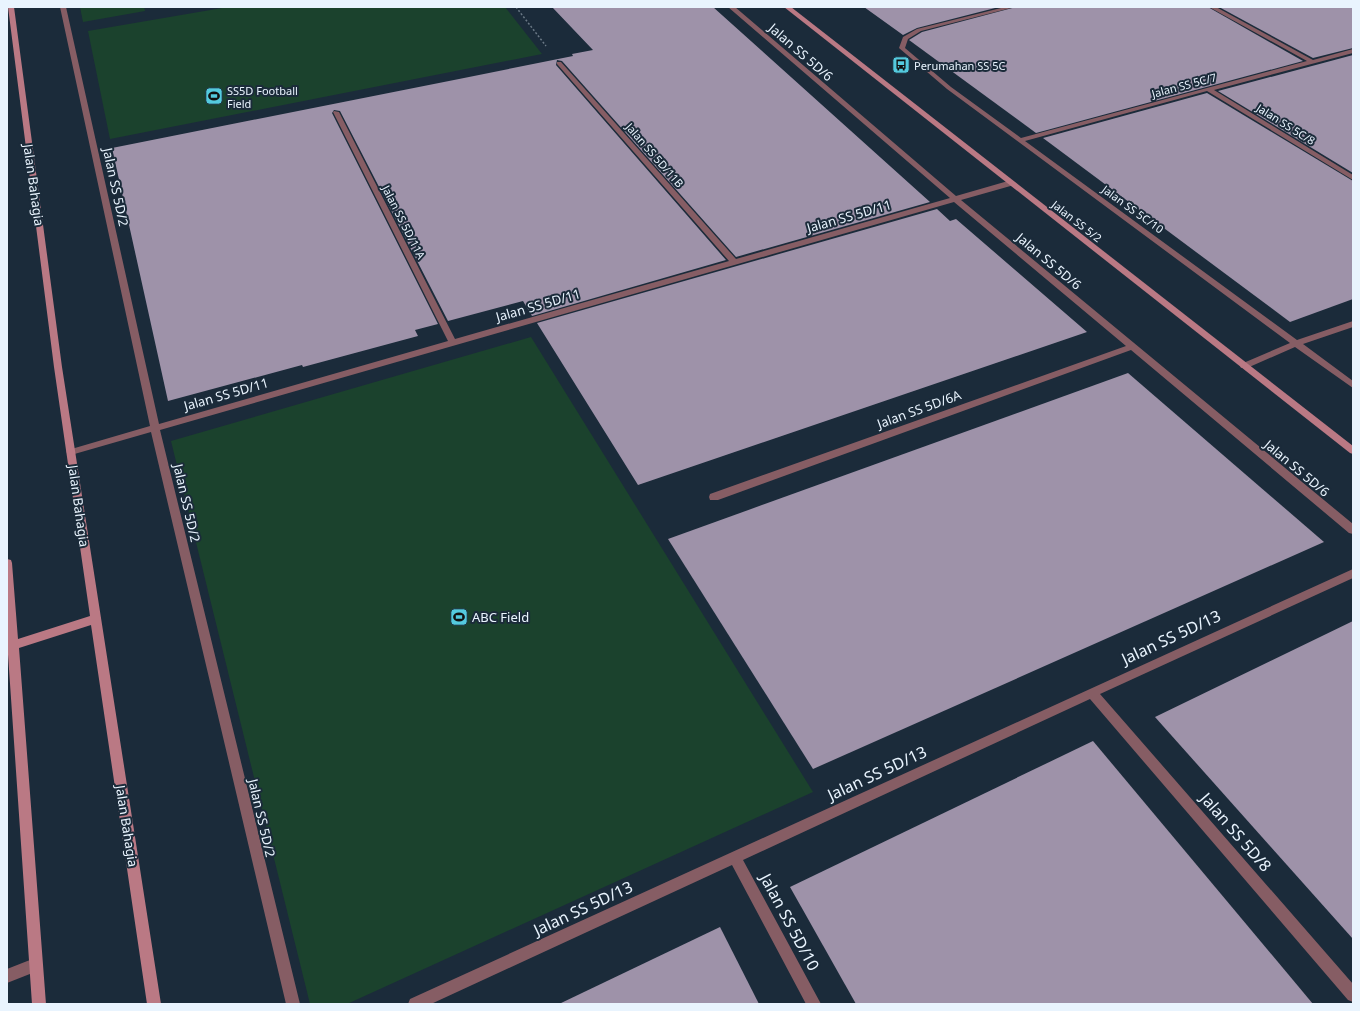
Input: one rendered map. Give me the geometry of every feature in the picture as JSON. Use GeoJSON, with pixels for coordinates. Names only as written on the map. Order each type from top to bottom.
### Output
{"type":"FeatureCollection","features":[{"type":"Feature","properties":{"kind":"main road","name":"Jalan Bahagia"},"geometry":{"type":"LineString","coordinates":[[11,7],[58,367],[154,1004]]}},
{"type":"Feature","properties":{"kind":"main road","name":"Jalan SS 5/2"},"geometry":{"type":"LineString","coordinates":[[787,7],[1353,451]]}},
{"type":"Feature","properties":{"kind":"main road"},"geometry":{"type":"LineString","coordinates":[[7,563],[39,1004]]}},
{"type":"Feature","properties":{"kind":"main road"},"geometry":{"type":"LineString","coordinates":[[13,645],[96,619]]}},
{"type":"Feature","properties":{"kind":"street","name":"Jalan SS 5D/2"},"geometry":{"type":"LineString","coordinates":[[63,7],[155,428],[293,1004]]}},
{"type":"Feature","properties":{"kind":"street","name":"Jalan SS 5D/6"},"geometry":{"type":"LineString","coordinates":[[731,7],[955,199],[1353,530]]}},
{"type":"Feature","properties":{"kind":"street","name":"Jalan SS 5C/10"},"geometry":{"type":"LineString","coordinates":[[1012,7],[919,30],[905,38],[902,48],[949,88],[1353,385]]}},
{"type":"Feature","properties":{"kind":"street"},"geometry":{"type":"LineString","coordinates":[[1212,7],[1313,62]]}},
{"type":"Feature","properties":{"kind":"street","name":"Jalan SS 5C/7"},"geometry":{"type":"LineString","coordinates":[[1021,140],[1353,51]]}},
{"type":"Feature","properties":{"kind":"street","name":"Jalan SS 5D/11B"},"geometry":{"type":"LineString","coordinates":[[559,62],[734,262]]}},
{"type":"Feature","properties":{"kind":"street","name":"Jalan SS 5C/8"},"geometry":{"type":"LineString","coordinates":[[1208,89],[1353,178]]}},
{"type":"Feature","properties":{"kind":"street","name":"Jalan SS 5D/11A"},"geometry":{"type":"LineString","coordinates":[[336,112],[453,343]]}},
{"type":"Feature","properties":{"kind":"street","name":"Jalan SS 5D/11"},"geometry":{"type":"LineString","coordinates":[[71,452],[1011,183]]}},
{"type":"Feature","properties":{"kind":"street"},"geometry":{"type":"LineString","coordinates":[[1244,366],[1296,343],[1353,324]]}},
{"type":"Feature","properties":{"kind":"street","name":"Jalan SS 5D/6A"},"geometry":{"type":"LineString","coordinates":[[714,497],[1133,346]]}},
{"type":"Feature","properties":{"kind":"street","name":"Jalan SS 5D/13"},"geometry":{"type":"LineString","coordinates":[[415,1004],[1353,573]]}},
{"type":"Feature","properties":{"kind":"street","name":"Jalan SS 5D/8"},"geometry":{"type":"LineString","coordinates":[[1092,693],[1353,995]]}},
{"type":"Feature","properties":{"kind":"street","name":"Jalan SS 5D/10"},"geometry":{"type":"LineString","coordinates":[[735,857],[814,1004]]}},
{"type":"Feature","properties":{"kind":"street"},"geometry":{"type":"LineString","coordinates":[[7,976],[35,965]]}},
{"type":"Feature","properties":{"kind":"path"},"geometry":{"type":"LineString","coordinates":[[516,7],[559,62]]}},
{"type":"Feature","properties":{"kind":"green space"},"geometry":{"type":"Polygon","coordinates":[[[80,7],[144,7],[145,11],[83,22],[80,7]]]}},
{"type":"Feature","properties":{"kind":"green space","name":"SS5D Football Field"},"geometry":{"type":"Polygon","coordinates":[[[228,7],[505,7],[542,54],[110,139],[88,31],[228,7]]]}},
{"type":"Feature","properties":{"kind":"green space","name":"ABC Field"},"geometry":{"type":"Polygon","coordinates":[[[531,337],[813,792],[347,1004],[310,1004],[171,441],[531,337]]]}},
{"type":"Feature","properties":{"kind":"building"},"geometry":{"type":"Polygon","coordinates":[[[552,7],[713,7],[930,202],[736,257],[562,61],[557,60],[556,65],[726,260],[532,316],[523,301],[448,321],[340,111],[334,110],[332,113],[438,324],[415,330],[418,336],[168,401],[112,148],[573,56],[572,54],[593,50],[552,7]]]}},
{"type":"Feature","properties":{"kind":"building"},"geometry":{"type":"Polygon","coordinates":[[[864,7],[999,7],[917,28],[903,35],[864,7]]]}},
{"type":"Feature","properties":{"kind":"building"},"geometry":{"type":"Polygon","coordinates":[[[1016,7],[1208,7],[1303,61],[1036,133],[909,40],[922,32],[1016,7]]]}},
{"type":"Feature","properties":{"kind":"building"},"geometry":{"type":"Polygon","coordinates":[[[1219,7],[1353,7],[1353,48],[1313,58],[1219,7]]]}},
{"type":"Feature","properties":{"kind":"building"},"geometry":{"type":"Polygon","coordinates":[[[1353,55],[1353,173],[1218,91],[1353,55]]]}},
{"type":"Feature","properties":{"kind":"building"},"geometry":{"type":"Polygon","coordinates":[[[1207,93],[1353,181],[1353,299],[1290,322],[1043,138],[1207,93]]]}},
{"type":"Feature","properties":{"kind":"building"},"geometry":{"type":"Polygon","coordinates":[[[937,209],[950,221],[956,219],[1087,332],[638,485],[537,323],[937,209]]]}},
{"type":"Feature","properties":{"kind":"building"},"geometry":{"type":"Polygon","coordinates":[[[1128,373],[1324,542],[813,769],[668,539],[1128,373]]]}},
{"type":"Feature","properties":{"kind":"building"},"geometry":{"type":"Polygon","coordinates":[[[1353,621],[1353,939],[1155,717],[1353,621]]]}},
{"type":"Feature","properties":{"kind":"building"},"geometry":{"type":"Polygon","coordinates":[[[1093,741],[1313,1004],[856,1004],[790,887],[1093,741]]]}},
{"type":"Feature","properties":{"kind":"building"},"geometry":{"type":"Polygon","coordinates":[[[720,927],[759,1004],[559,1004],[720,927]]]}},
{"type":"Feature","properties":{"kind":"place","name":"Perumahan SS 5C"},"geometry":{"type":"Point","coordinates":[901,65]}},
{"type":"Feature","properties":{"kind":"place","name":"SS5D Football Field"},"geometry":{"type":"Point","coordinates":[214,96]}},
{"type":"Feature","properties":{"kind":"place","name":"ABC Field"},"geometry":{"type":"Point","coordinates":[459,617]}}]}
